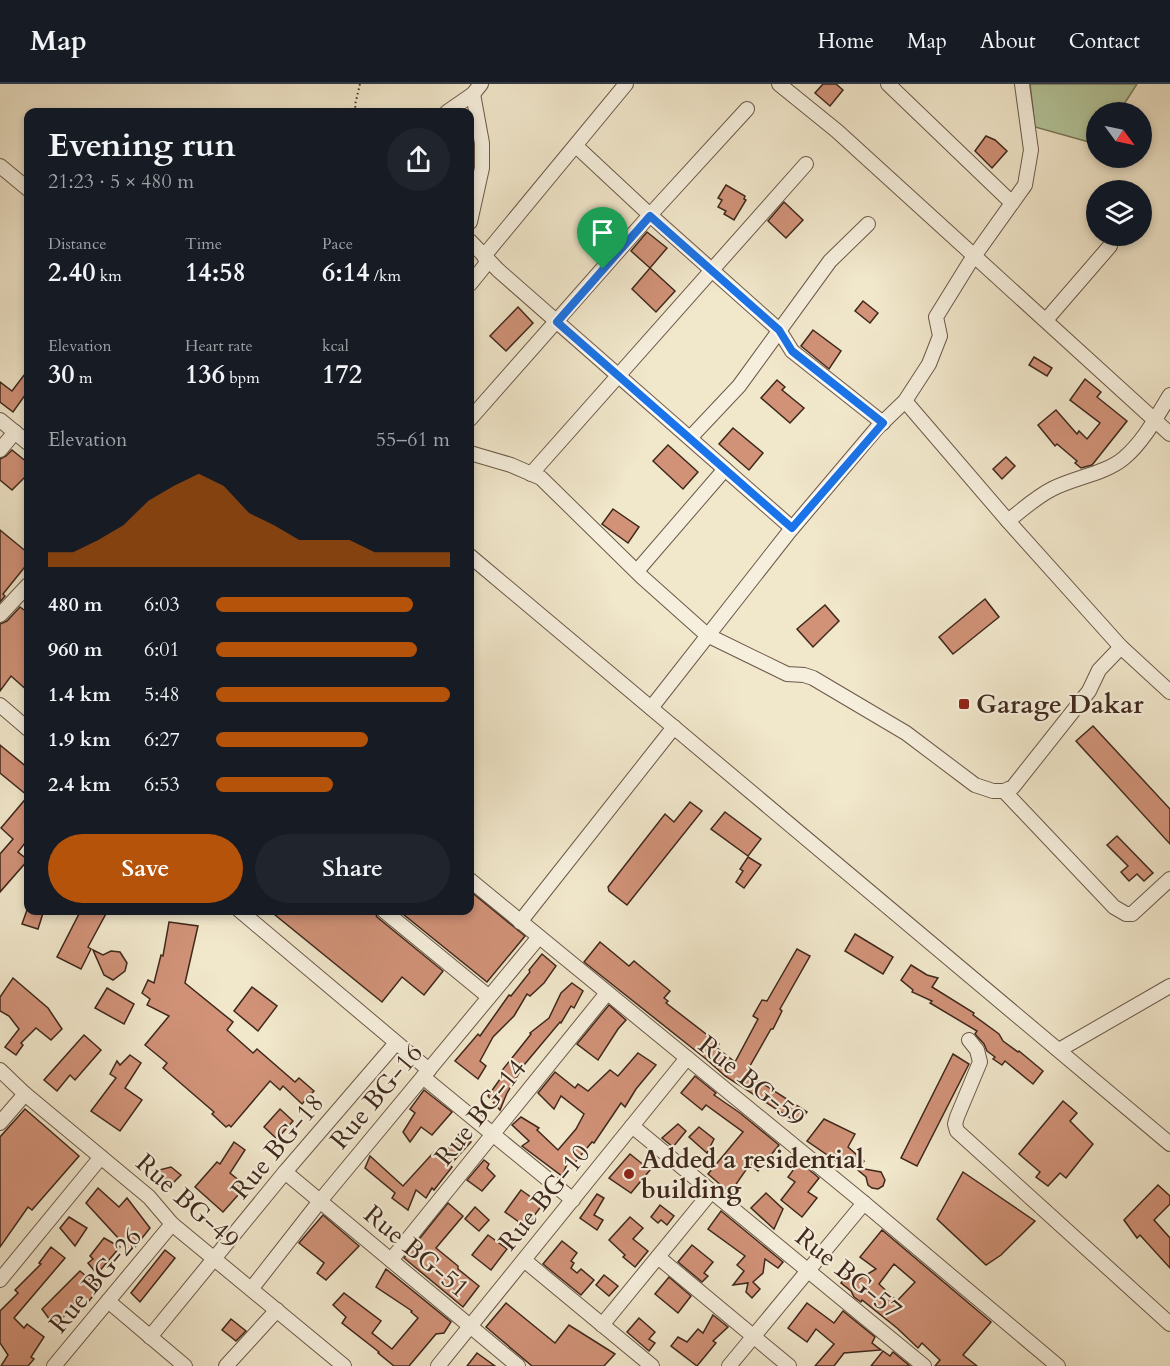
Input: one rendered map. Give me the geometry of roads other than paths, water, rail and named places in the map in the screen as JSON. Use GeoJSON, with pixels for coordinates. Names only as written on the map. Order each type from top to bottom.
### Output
{"type":"FeatureCollection","features":[{"type":"Feature","properties":{"kind":"street"},"geometry":{"type":"LineString","coordinates":[[484,256],[626,84]]}},
{"type":"Feature","properties":{"kind":"street"},"geometry":{"type":"LineString","coordinates":[[779,84],[837,131],[1170,434]]}},
{"type":"Feature","properties":{"kind":"street"},"geometry":{"type":"LineString","coordinates":[[888,84],[1012,203]]}},
{"type":"Feature","properties":{"kind":"street"},"geometry":{"type":"LineString","coordinates":[[651,708],[792,528],[883,423],[905,401],[929,364],[940,336],[936,316],[975,255],[1025,185],[1030,150],[1022,84]]}},
{"type":"Feature","properties":{"kind":"street"},"geometry":{"type":"LineString","coordinates":[[452,108],[477,89]]}},
{"type":"Feature","properties":{"kind":"street"},"geometry":{"type":"LineString","coordinates":[[474,204],[482,168],[477,89]]}},
{"type":"Feature","properties":{"kind":"street"},"geometry":{"type":"LineString","coordinates":[[474,415],[747,109]]}},
{"type":"Feature","properties":{"kind":"street"},"geometry":{"type":"LineString","coordinates":[[576,146],[650,216],[779,330],[792,351],[883,423]]}},
{"type":"Feature","properties":{"kind":"street"},"geometry":{"type":"LineString","coordinates":[[531,474],[806,164]]}},
{"type":"Feature","properties":{"kind":"street"},"geometry":{"type":"LineString","coordinates":[[0,166],[24,186]]}},
{"type":"Feature","properties":{"kind":"street"},"geometry":{"type":"LineString","coordinates":[[690,438],[739,386],[830,261],[868,224]]}},
{"type":"Feature","properties":{"kind":"street"},"geometry":{"type":"LineString","coordinates":[[474,245],[557,322],[792,528]]}},
{"type":"Feature","properties":{"kind":"street"},"geometry":{"type":"LineString","coordinates":[[1046,320],[1110,246]]}},
{"type":"Feature","properties":{"kind":"street"},"geometry":{"type":"LineString","coordinates":[[474,279],[487,263],[484,256]]}},
{"type":"Feature","properties":{"kind":"street"},"geometry":{"type":"LineString","coordinates":[[1008,521],[1053,488],[1111,466],[1123,459],[1155,421],[1170,394]]}},
{"type":"Feature","properties":{"kind":"street"},"geometry":{"type":"LineString","coordinates":[[905,401],[1121,647],[1167,683]]}},
{"type":"Feature","properties":{"kind":"street"},"geometry":{"type":"LineString","coordinates":[[0,420],[24,440]]}},
{"type":"Feature","properties":{"kind":"street"},"geometry":{"type":"LineString","coordinates":[[0,450],[15,432]]}},
{"type":"Feature","properties":{"kind":"street"},"geometry":{"type":"LineString","coordinates":[[474,454],[511,465],[541,478],[707,635],[787,674],[813,678],[906,733],[975,785],[993,791],[1004,791],[1013,787],[1089,692],[1099,670],[1121,647]]}},
{"type":"Feature","properties":{"kind":"street"},"geometry":{"type":"LineString","coordinates":[[637,571],[725,470]]}},
{"type":"Feature","properties":{"kind":"street"},"geometry":{"type":"LineString","coordinates":[[474,559],[1170,1144]]}},
{"type":"Feature","properties":{"kind":"street"},"geometry":{"type":"LineString","coordinates":[[0,615],[24,589]]}},
{"type":"Feature","properties":{"kind":"street"},"geometry":{"type":"LineString","coordinates":[[0,705],[24,726]]}},
{"type":"Feature","properties":{"kind":"street"},"geometry":{"type":"LineString","coordinates":[[520,922],[674,727]]}},
{"type":"Feature","properties":{"kind":"street"},"geometry":{"type":"LineString","coordinates":[[1004,791],[1114,907],[1126,914],[1132,914],[1170,879]]}},
{"type":"Feature","properties":{"kind":"street","name":"Rue BG-59"},"geometry":{"type":"LineString","coordinates":[[474,883],[864,1203],[1058,1366]]}},
{"type":"Feature","properties":{"kind":"street"},"geometry":{"type":"LineString","coordinates":[[244,915],[396,1043],[493,1134],[573,1200]]}},
{"type":"Feature","properties":{"kind":"street"},"geometry":{"type":"LineString","coordinates":[[389,915],[489,998]]}},
{"type":"Feature","properties":{"kind":"street","name":"Rue BG-16"},"geometry":{"type":"LineString","coordinates":[[252,1288],[320,1201],[539,937]]}},
{"type":"Feature","properties":{"kind":"street"},"geometry":{"type":"LineString","coordinates":[[1059,1050],[1170,986]]}},
{"type":"Feature","properties":{"kind":"street","name":"Rue BG-14"},"geometry":{"type":"LineString","coordinates":[[391,1260],[607,993]]}},
{"type":"Feature","properties":{"kind":"street"},"geometry":{"type":"LineString","coordinates":[[969,1040],[977,1050],[980,1062],[957,1117],[955,1124],[957,1131],[1170,1324]]}},
{"type":"Feature","properties":{"kind":"street","name":"Rue BG-18"},"geometry":{"type":"LineString","coordinates":[[150,1337],[285,1172],[396,1043]]}},
{"type":"Feature","properties":{"kind":"street","name":"Rue BG-10"},"geometry":{"type":"LineString","coordinates":[[438,1366],[687,1058]]}},
{"type":"Feature","properties":{"kind":"street","name":"Rue BG-49"},"geometry":{"type":"LineString","coordinates":[[0,1070],[149,1197],[172,1224],[344,1366]]}},
{"type":"Feature","properties":{"kind":"street"},"geometry":{"type":"LineString","coordinates":[[0,1123],[26,1094]]}},
{"type":"Feature","properties":{"kind":"street","name":"Rue BG-57"},"geometry":{"type":"LineString","coordinates":[[632,1126],[924,1366]]}},
{"type":"Feature","properties":{"kind":"street"},"geometry":{"type":"LineString","coordinates":[[0,1280],[101,1157]]}},
{"type":"Feature","properties":{"kind":"street","name":"Rue BG-51"},"geometry":{"type":"LineString","coordinates":[[285,1172],[518,1366]]}},
{"type":"Feature","properties":{"kind":"street"},"geometry":{"type":"LineString","coordinates":[[602,1325],[711,1192]]}},
{"type":"Feature","properties":{"kind":"street"},"geometry":{"type":"LineString","coordinates":[[729,1366],[864,1203]]}},
{"type":"Feature","properties":{"kind":"street","name":"Rue BG-26"},"geometry":{"type":"LineString","coordinates":[[54,1366],[172,1224]]}},
{"type":"Feature","properties":{"kind":"street"},"geometry":{"type":"LineString","coordinates":[[658,1257],[789,1366]]}},
{"type":"Feature","properties":{"kind":"street"},"geometry":{"type":"LineString","coordinates":[[524,1260],[652,1366]]}},
{"type":"Feature","properties":{"kind":"street"},"geometry":{"type":"LineString","coordinates":[[108,1301],[185,1366]]}},
{"type":"Feature","properties":{"kind":"street"},"geometry":{"type":"LineString","coordinates":[[226,1366],[277,1310]]}},
{"type":"Feature","properties":{"kind":"street"},"geometry":{"type":"LineString","coordinates":[[320,1366],[330,1354]]}},
{"type":"Feature","properties":{"kind":"place","name":"Garage Dakar"},"geometry":{"type":"Point","coordinates":[964,704]}},
{"type":"Feature","properties":{"kind":"place","name":"Added a residential building"},"geometry":{"type":"Point","coordinates":[629,1174]}}]}
